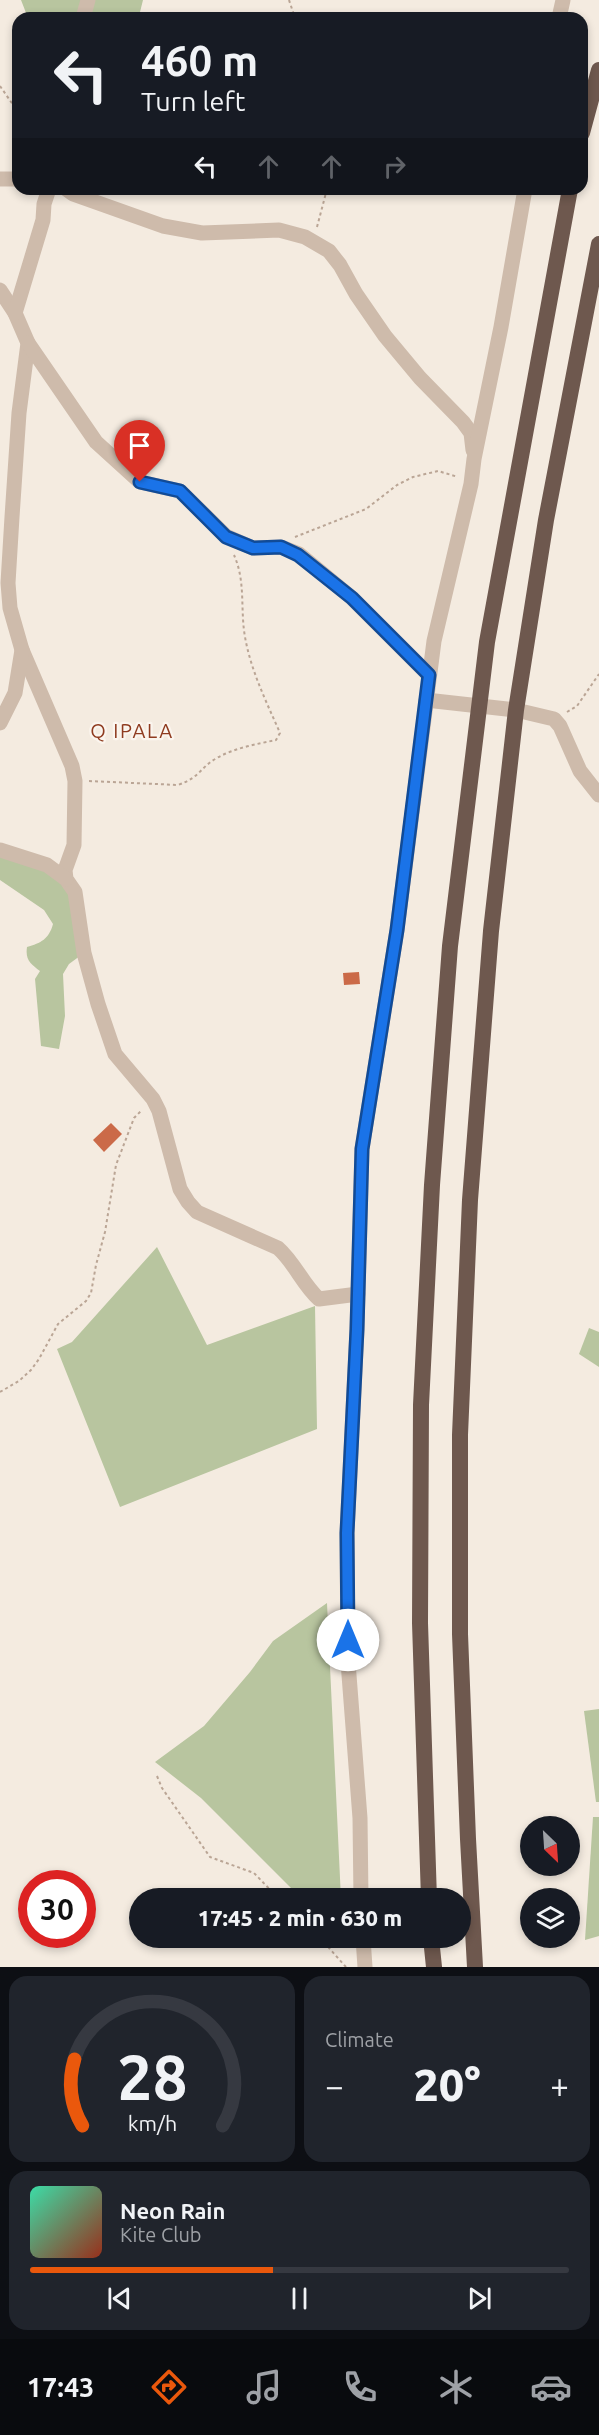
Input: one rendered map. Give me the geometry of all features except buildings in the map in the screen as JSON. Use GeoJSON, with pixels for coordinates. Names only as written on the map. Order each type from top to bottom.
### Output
{"type":"FeatureCollection","features":[{"type":"Feature","properties":{"kind":"highway"},"geometry":{"type":"LineString","coordinates":[[588,111],[599,70]]}},
{"type":"Feature","properties":{"kind":"highway"},"geometry":{"type":"LineString","coordinates":[[429,1888],[420,1623],[421,1405],[432,1185],[450,946],[487,642],[569,195]]}},
{"type":"Feature","properties":{"kind":"highway"},"geometry":{"type":"LineString","coordinates":[[475,1967],[461,1646],[460,1435],[470,1200],[489,955],[516,710],[546,520],[599,244]]}},
{"type":"Feature","properties":{"kind":"highway"},"geometry":{"type":"LineString","coordinates":[[432,1948],[434,1967]]}},
{"type":"Feature","properties":{"kind":"street"},"geometry":{"type":"LineString","coordinates":[[15,313],[43,220],[46,195]]}},
{"type":"Feature","properties":{"kind":"street"},"geometry":{"type":"LineString","coordinates":[[76,195],[163,226],[202,233],[279,230],[312,241],[329,251],[340,264],[356,294],[385,336],[471,433],[474,459]]}},
{"type":"Feature","properties":{"kind":"street"},"geometry":{"type":"LineString","coordinates":[[361,1888],[360,1818],[348,1662],[347,1545],[362,1149],[397,930],[434,641],[471,484],[524,195]]}},
{"type":"Feature","properties":{"kind":"street"},"geometry":{"type":"LineString","coordinates":[[0,290],[15,313],[28,343],[96,442],[140,482],[180,491],[226,537],[253,548],[281,547],[298,555],[352,598],[429,675]]}},
{"type":"Feature","properties":{"kind":"street"},"geometry":{"type":"LineString","coordinates":[[28,343],[19,413],[8,583],[10,608],[22,650],[72,766],[75,781],[74,845],[64,870],[66,879]]}},
{"type":"Feature","properties":{"kind":"street"},"geometry":{"type":"LineString","coordinates":[[0,723],[15,693],[22,650]]}},
{"type":"Feature","properties":{"kind":"street"},"geometry":{"type":"LineString","coordinates":[[426,700],[516,710],[554,719],[560,726],[580,771],[599,795]]}},
{"type":"Feature","properties":{"kind":"street"},"geometry":{"type":"LineString","coordinates":[[0,850],[47,865],[66,879],[75,892],[84,953],[115,1054],[153,1099],[159,1111],[180,1189],[197,1212],[278,1248],[289,1257],[311,1292],[320,1299],[358,1294]]}},
{"type":"Feature","properties":{"kind":"street"},"geometry":{"type":"LineString","coordinates":[[364,1948],[365,1967]]}},
{"type":"Feature","properties":{"kind":"path"},"geometry":{"type":"LineString","coordinates":[[0,86],[12,103]]}},
{"type":"Feature","properties":{"kind":"path"},"geometry":{"type":"LineString","coordinates":[[312,241],[326,195]]}},
{"type":"Feature","properties":{"kind":"path"},"geometry":{"type":"LineString","coordinates":[[281,547],[285,542],[307,530],[366,509],[397,485],[412,477],[438,471],[452,473],[471,484]]}},
{"type":"Feature","properties":{"kind":"path"},"geometry":{"type":"LineString","coordinates":[[75,781],[178,785],[192,780],[216,758],[245,747],[276,740],[280,733],[252,668],[244,635],[243,583],[226,537]]}},
{"type":"Feature","properties":{"kind":"path"},"geometry":{"type":"LineString","coordinates":[[554,719],[577,706],[599,674]]}},
{"type":"Feature","properties":{"kind":"path"},"geometry":{"type":"LineString","coordinates":[[0,1392],[19,1381],[31,1370],[58,1324],[86,1301],[91,1293],[105,1232],[116,1165],[134,1119],[153,1099]]}},
{"type":"Feature","properties":{"kind":"path"},"geometry":{"type":"LineString","coordinates":[[157,1776],[162,1788],[210,1857],[254,1873],[268,1888]]}},
{"type":"Feature","properties":{"kind":"path"},"geometry":{"type":"LineString","coordinates":[[329,1948],[346,1967]]}},
{"type":"Feature","properties":{"kind":"green space"},"geometry":{"type":"Polygon","coordinates":[[[21,0],[143,0],[140,12],[26,12],[21,0]]]}},
{"type":"Feature","properties":{"kind":"green space"},"geometry":{"type":"Polygon","coordinates":[[[0,850],[66,879],[84,953],[69,964],[63,974],[65,1016],[59,1049],[41,1046],[35,979],[40,971],[29,961],[27,955],[27,947],[47,937],[53,924],[44,910],[0,880],[0,850]]]}},
{"type":"Feature","properties":{"kind":"green space"},"geometry":{"type":"Polygon","coordinates":[[[157,1247],[207,1345],[315,1306],[317,1429],[120,1507],[57,1349],[72,1342],[157,1247]]]}},
{"type":"Feature","properties":{"kind":"green space"},"geometry":{"type":"Polygon","coordinates":[[[589,1328],[599,1332],[599,1367],[579,1354],[589,1328]]]}},
{"type":"Feature","properties":{"kind":"green space"},"geometry":{"type":"Polygon","coordinates":[[[327,1603],[340,1888],[291,1888],[201,1798],[155,1762],[204,1726],[273,1641],[327,1603]]]}},
{"type":"Feature","properties":{"kind":"green space"},"geometry":{"type":"Polygon","coordinates":[[[599,1709],[599,1802],[596,1802],[584,1711],[599,1709]]]}},
{"type":"Feature","properties":{"kind":"green space"},"geometry":{"type":"Polygon","coordinates":[[[593,1817],[599,1817],[599,1936],[585,1940],[593,1817]]]}},
{"type":"Feature","properties":{"kind":"district","name":"Q IPALA"},"geometry":{"type":"Point","coordinates":[132,731]}},
{"type":"Feature","properties":{"kind":"route"},"geometry":{"type":"LineString","coordinates":[[140,482],[180,491],[226,537],[253,548],[281,547],[298,555],[352,598],[429,675],[397,930],[388,972],[362,1149],[357,1329],[347,1533],[348,1640]]}}]}
